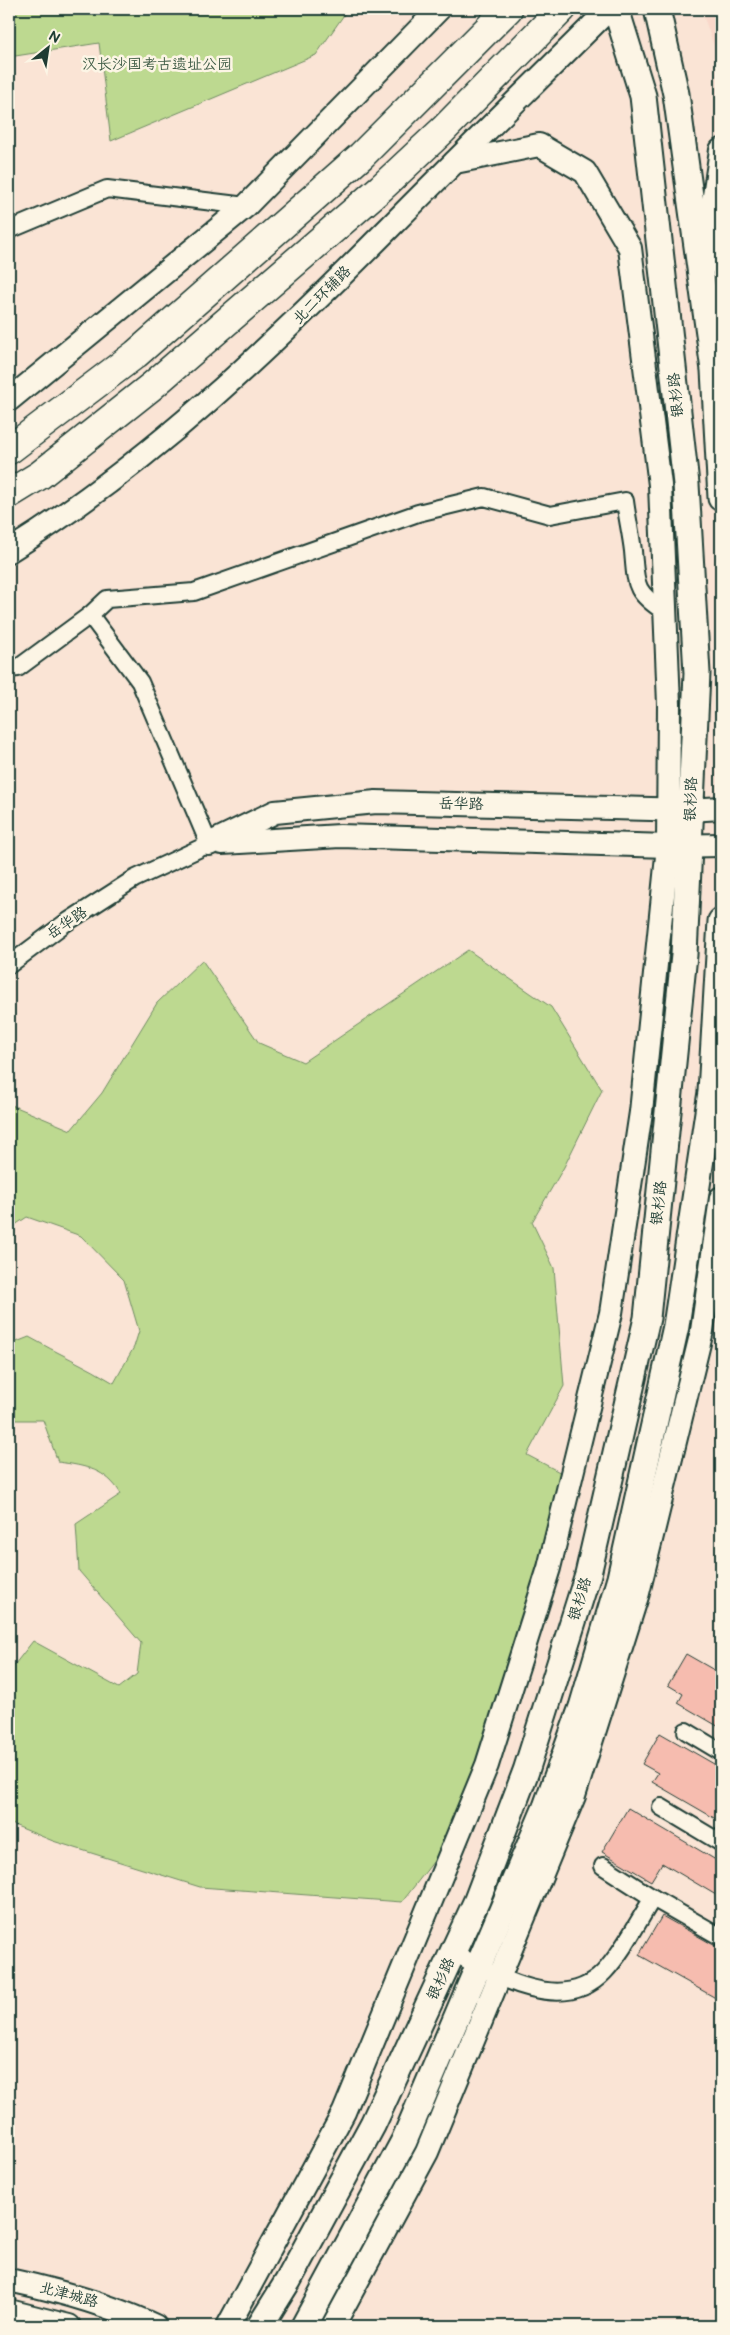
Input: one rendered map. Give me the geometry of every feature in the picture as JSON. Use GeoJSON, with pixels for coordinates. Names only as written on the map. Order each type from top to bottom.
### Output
{"type":"FeatureCollection","features":[{"type":"Feature","properties":{"kind":"highway"},"geometry":{"type":"LineString","coordinates":[[9,450],[136,354],[361,156],[508,9]]}},
{"type":"Feature","properties":{"kind":"highway"},"geometry":{"type":"LineString","coordinates":[[9,494],[40,475],[152,386],[381,188],[443,130],[562,9]]}},
{"type":"Feature","properties":{"kind":"main road","name":"银杉路"},"geometry":{"type":"LineString","coordinates":[[260,2326],[288,2281],[373,2124],[477,1900],[526,1771],[588,1574],[648,1318],[684,955],[678,846],[679,810],[697,673],[686,484],[643,96],[616,9]]}},
{"type":"Feature","properties":{"kind":"main road"},"geometry":{"type":"LineString","coordinates":[[657,9],[676,94],[714,370]]}},
{"type":"Feature","properties":{"kind":"main road"},"geometry":{"type":"LineString","coordinates":[[710,222],[714,370],[721,498]]}},
{"type":"Feature","properties":{"kind":"main road","name":"银杉路"},"geometry":{"type":"LineString","coordinates":[[304,2326],[404,2141],[549,1798],[582,1707],[620,1578],[676,1326],[711,1092],[721,921]]}},
{"type":"Feature","properties":{"kind":"street"},"geometry":{"type":"LineString","coordinates":[[9,400],[246,206],[439,9]]}},
{"type":"Feature","properties":{"kind":"street","name":"北二环辅路"},"geometry":{"type":"LineString","coordinates":[[9,551],[47,528],[173,433],[296,321],[609,9]]}},
{"type":"Feature","properties":{"kind":"street","name":"银杉路"},"geometry":{"type":"LineString","coordinates":[[455,162],[539,145],[585,172],[630,248],[660,485],[669,704],[679,810]]}},
{"type":"Feature","properties":{"kind":"street"},"geometry":{"type":"LineString","coordinates":[[721,150],[710,222],[721,264]]}},
{"type":"Feature","properties":{"kind":"street"},"geometry":{"type":"LineString","coordinates":[[9,230],[106,189],[246,206]]}},
{"type":"Feature","properties":{"kind":"street"},"geometry":{"type":"LineString","coordinates":[[9,669],[18,668],[90,615],[107,599],[194,592],[418,513],[484,497],[550,515],[625,501],[633,550],[634,580],[648,601],[665,612]]}},
{"type":"Feature","properties":{"kind":"street"},"geometry":{"type":"LineString","coordinates":[[90,615],[140,682],[209,844]]}},
{"type":"Feature","properties":{"kind":"street","name":"岳华路"},"geometry":{"type":"LineString","coordinates":[[9,965],[64,924],[134,879],[275,812],[376,802],[679,810],[721,808]]}},
{"type":"Feature","properties":{"kind":"street","name":"岳华路"},"geometry":{"type":"LineString","coordinates":[[209,844],[340,836],[678,846],[721,845]]}},
{"type":"Feature","properties":{"kind":"street","name":"银杉路"},"geometry":{"type":"LineString","coordinates":[[228,2326],[344,2112],[487,1764],[549,1568],[611,1313],[678,846]]}},
{"type":"Feature","properties":{"kind":"street"},"geometry":{"type":"LineString","coordinates":[[333,2326],[427,2152],[574,1796],[638,1593],[702,1331],[721,1198]]}},
{"type":"Feature","properties":{"kind":"street"},"geometry":{"type":"LineString","coordinates":[[686,1731],[721,1752]]}},
{"type":"Feature","properties":{"kind":"street"},"geometry":{"type":"LineString","coordinates":[[661,1807],[721,1844]]}},
{"type":"Feature","properties":{"kind":"street"},"geometry":{"type":"LineString","coordinates":[[603,1866],[653,1898],[721,1937]]}},
{"type":"Feature","properties":{"kind":"street"},"geometry":{"type":"LineString","coordinates":[[453,1952],[478,1966],[531,1988],[554,1993],[576,1990],[589,1984],[604,1972],[653,1898]]}},
{"type":"Feature","properties":{"kind":"street","name":"北津城路"},"geometry":{"type":"LineString","coordinates":[[9,2280],[56,2290],[101,2304],[155,2326]]}},
{"type":"Feature","properties":{"kind":"street","name":"北津城路"},"geometry":{"type":"LineString","coordinates":[[9,2311],[70,2326]]}},
{"type":"Feature","properties":{"kind":"shaded area"},"geometry":{"type":"Polygon","coordinates":[[[701,9],[721,9],[721,66],[701,9]]]}},
{"type":"Feature","properties":{"kind":"green space","name":"汉长沙国考古遗址公园"},"geometry":{"type":"Polygon","coordinates":[[[9,9],[348,9],[316,55],[111,141],[99,43],[9,57],[9,9]]]}},
{"type":"Feature","properties":{"kind":"green space"},"geometry":{"type":"Polygon","coordinates":[[[468,950],[551,1007],[602,1090],[564,1167],[532,1222],[554,1268],[564,1386],[527,1455],[571,1478],[451,1839],[402,1902],[200,1887],[53,1841],[9,1823],[9,1740],[15,1729],[11,1669],[33,1641],[119,1688],[137,1674],[141,1643],[79,1571],[76,1524],[121,1494],[109,1479],[102,1474],[86,1467],[58,1462],[43,1420],[9,1420],[9,1345],[29,1337],[114,1383],[134,1347],[139,1331],[124,1280],[81,1236],[27,1217],[9,1229],[9,1104],[71,1130],[102,1093],[157,1003],[202,960],[259,1043],[303,1062],[468,950]]]}},
{"type":"Feature","properties":{"kind":"building"},"geometry":{"type":"Polygon","coordinates":[[[686,1654],[721,1674],[721,1728],[678,1703],[683,1694],[668,1685],[686,1654]]]}},
{"type":"Feature","properties":{"kind":"building"},"geometry":{"type":"Polygon","coordinates":[[[660,1733],[721,1768],[721,1822],[652,1782],[658,1773],[642,1764],[660,1733]]]}},
{"type":"Feature","properties":{"kind":"building"},"geometry":{"type":"Polygon","coordinates":[[[628,1808],[721,1863],[721,1898],[662,1863],[651,1881],[602,1852],[628,1808]]]}},
{"type":"Feature","properties":{"kind":"building"},"geometry":{"type":"Polygon","coordinates":[[[662,1916],[721,1949],[721,2001],[639,1955],[662,1916]]]}}]}
